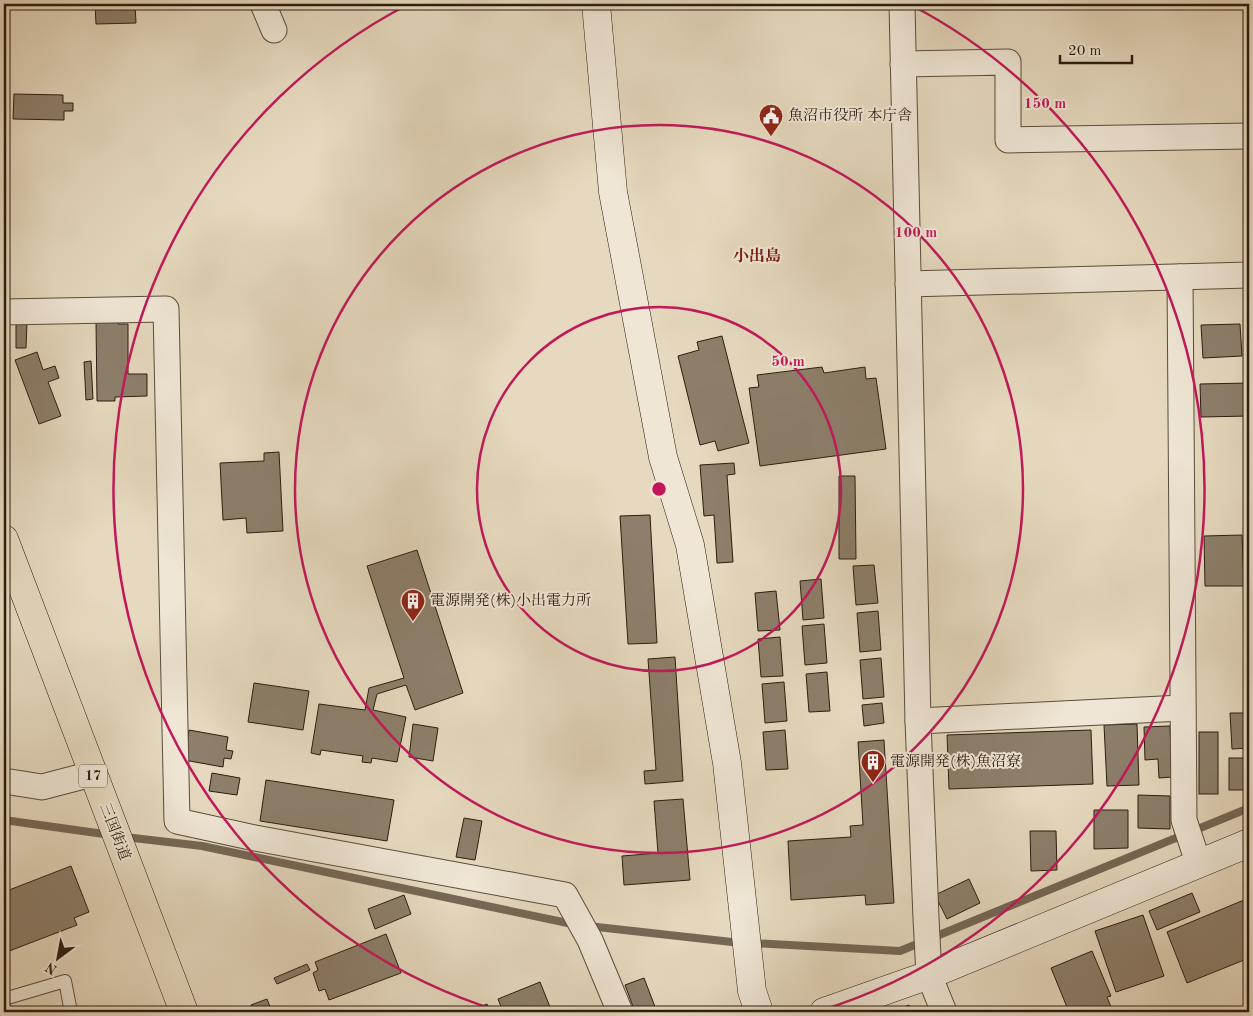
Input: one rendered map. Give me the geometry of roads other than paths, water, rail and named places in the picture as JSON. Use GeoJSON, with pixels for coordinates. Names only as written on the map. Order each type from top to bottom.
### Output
{"type":"FeatureCollection","features":[{"type":"Feature","properties":{"kind":"highway","name":"三国街道"},"geometry":{"type":"LineString","coordinates":[[4,539],[184,1012]]}},
{"type":"Feature","properties":{"kind":"street"},"geometry":{"type":"LineString","coordinates":[[263,4],[274,30]]}},
{"type":"Feature","properties":{"kind":"street"},"geometry":{"type":"LineString","coordinates":[[596,4],[613,192],[663,457],[690,545],[727,763],[752,990],[759,1012]]}},
{"type":"Feature","properties":{"kind":"street"},"geometry":{"type":"LineString","coordinates":[[902,4],[918,721],[926,918],[929,975],[944,1012]]}},
{"type":"Feature","properties":{"kind":"street"},"geometry":{"type":"LineString","coordinates":[[903,64],[1008,62],[1008,140],[1249,136]]}},
{"type":"Feature","properties":{"kind":"street"},"geometry":{"type":"LineString","coordinates":[[908,284],[1249,275]]}},
{"type":"Feature","properties":{"kind":"street"},"geometry":{"type":"LineString","coordinates":[[1180,277],[1184,820],[1198,862]]}},
{"type":"Feature","properties":{"kind":"street"},"geometry":{"type":"LineString","coordinates":[[4,312],[166,310],[177,821],[255,838],[565,895],[590,940],[620,1012]]}},
{"type":"Feature","properties":{"kind":"street"},"geometry":{"type":"LineString","coordinates":[[918,721],[1182,708]]}},
{"type":"Feature","properties":{"kind":"street"},"geometry":{"type":"LineString","coordinates":[[4,781],[42,787],[92,774]]}},
{"type":"Feature","properties":{"kind":"street"},"geometry":{"type":"LineString","coordinates":[[824,1012],[929,975],[1198,862],[1249,843]]}},
{"type":"Feature","properties":{"kind":"lane"},"geometry":{"type":"LineString","coordinates":[[4,999],[65,980],[71,1012]]}},
{"type":"Feature","properties":{"kind":"waterway"},"geometry":{"type":"LineString","coordinates":[[752,943],[900,951],[1249,808]]}},
{"type":"Feature","properties":{"kind":"waterway"},"geometry":{"type":"LineString","coordinates":[[4,820],[111,835]]}},
{"type":"Feature","properties":{"kind":"waterway"},"geometry":{"type":"LineString","coordinates":[[125,837],[202,846],[577,925]]}},
{"type":"Feature","properties":{"kind":"waterway"},"geometry":{"type":"LineString","coordinates":[[588,926],[741,943]]}},
{"type":"Feature","properties":{"kind":"place","name":"魚沼市役所 本庁舎"},"geometry":{"type":"Point","coordinates":[771,137]}},
{"type":"Feature","properties":{"kind":"place","name":"電源開発(株)小出電力所"},"geometry":{"type":"Point","coordinates":[413,622]}},
{"type":"Feature","properties":{"kind":"place","name":"電源開発(株)魚沼寮"},"geometry":{"type":"Point","coordinates":[873,783]}},
{"type":"Feature","properties":{"kind":"district","name":"小出島"},"geometry":{"type":"Point","coordinates":[757,257]}}]}
